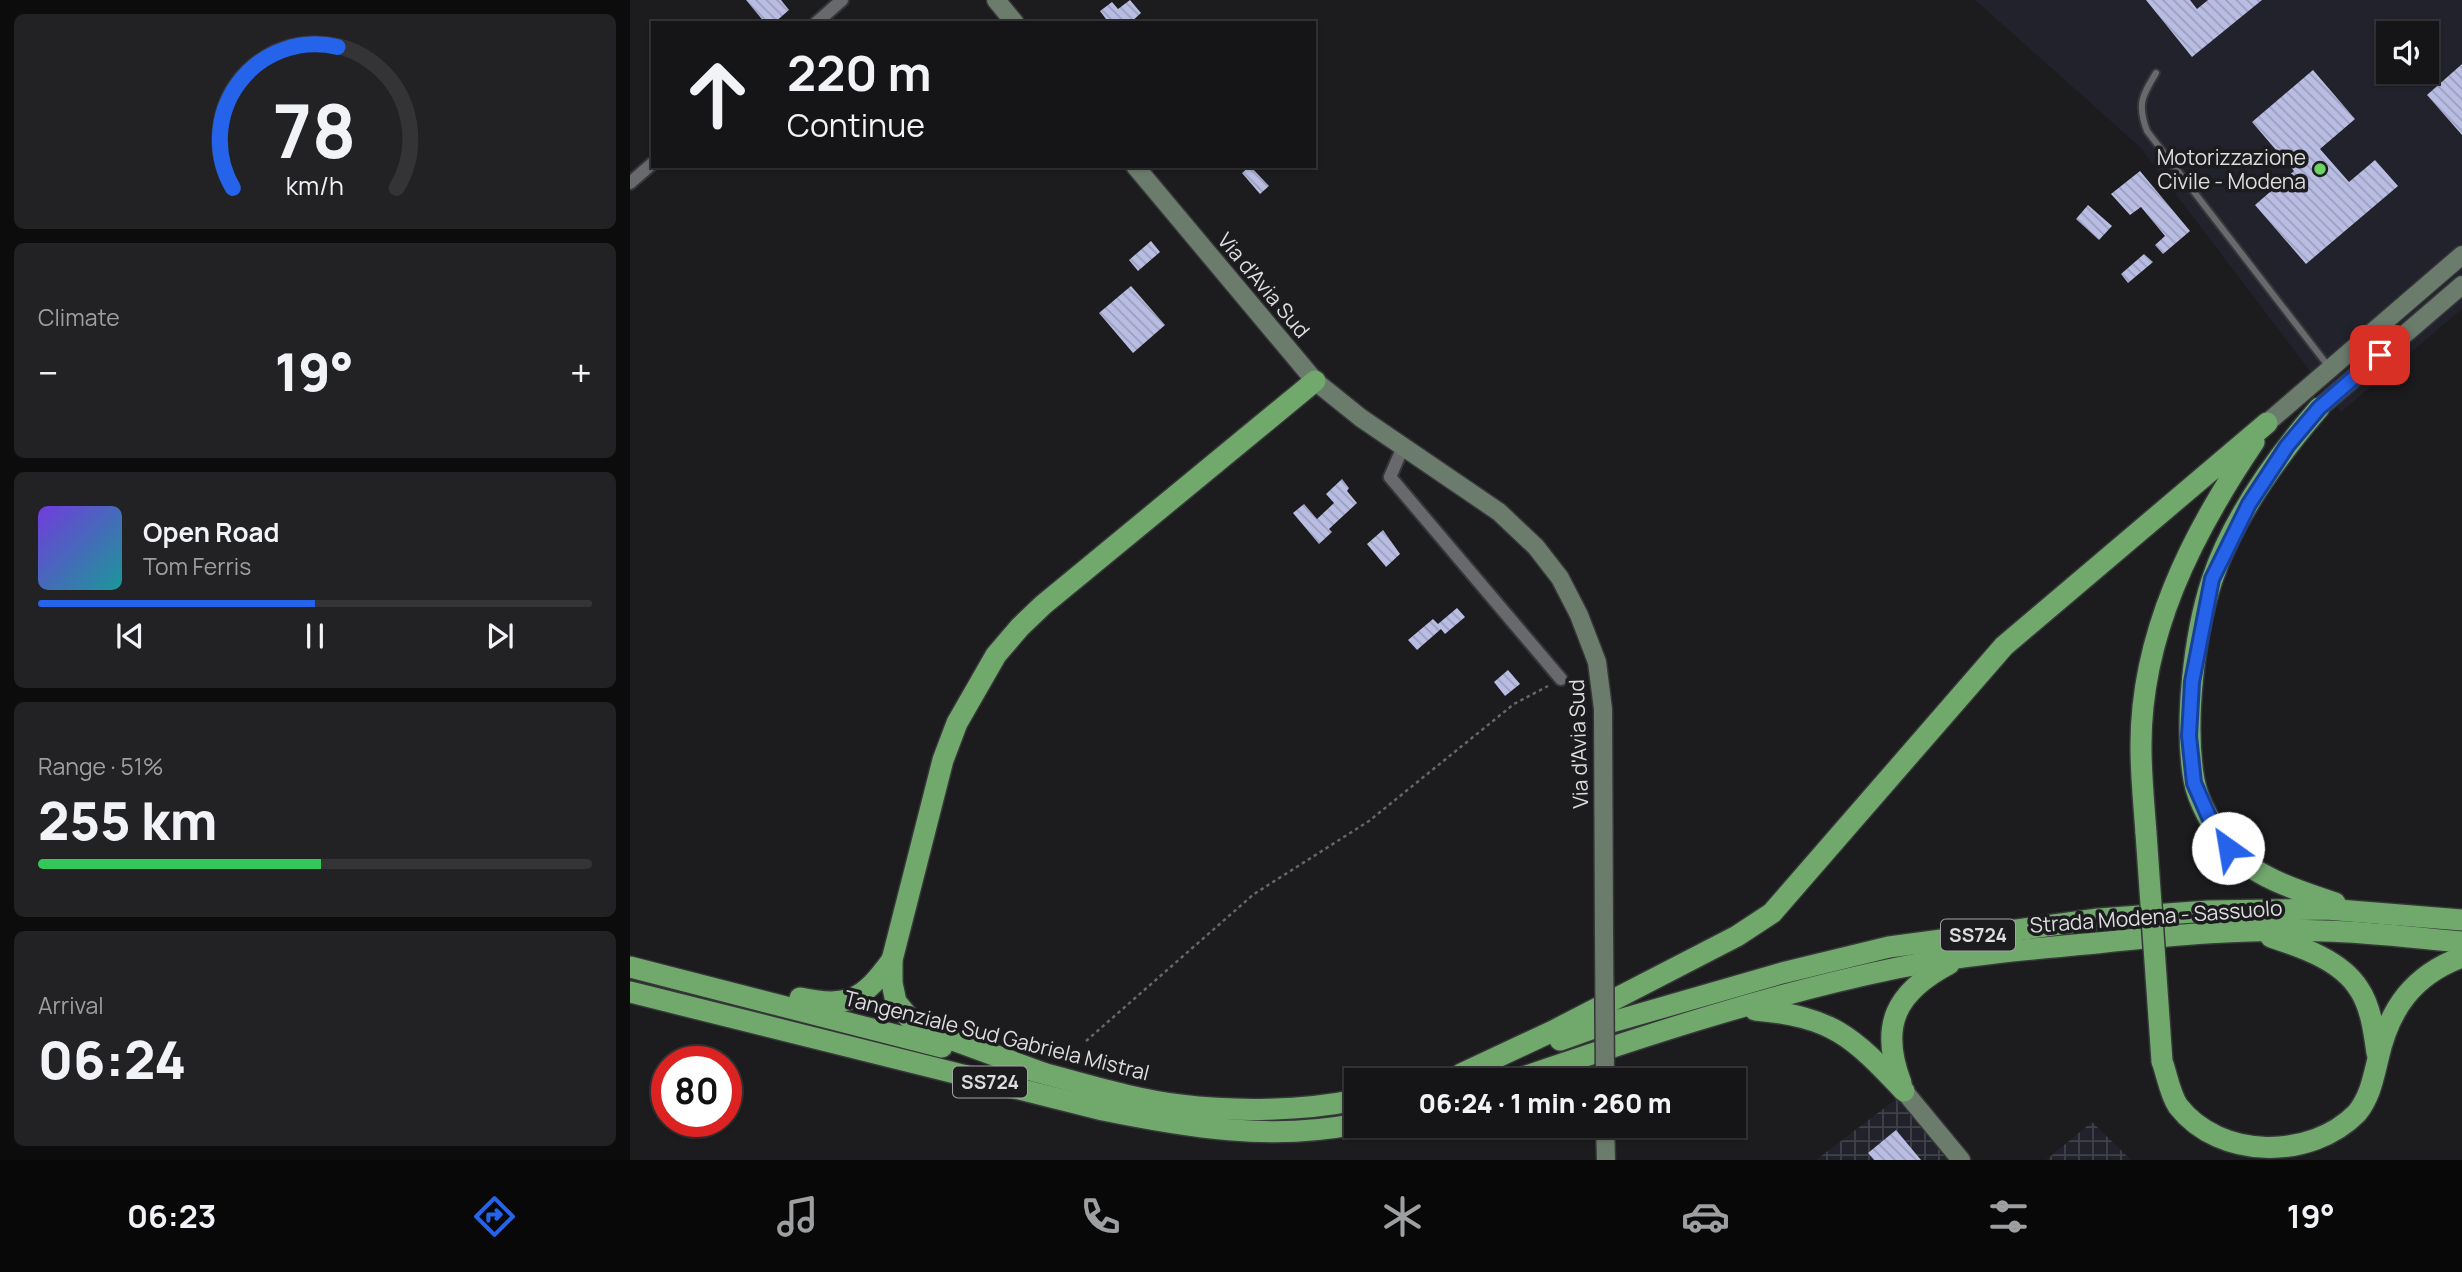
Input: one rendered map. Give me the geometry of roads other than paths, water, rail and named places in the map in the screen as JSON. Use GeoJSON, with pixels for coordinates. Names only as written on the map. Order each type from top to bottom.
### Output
{"type":"FeatureCollection","features":[{"type":"Feature","properties":{"kind":"highway"},"geometry":{"type":"LineString","coordinates":[[1046,1074],[928,1031],[910,1019],[896,1002],[892,983],[892,960],[943,760],[957,723],[996,656],[1020,626],[1315,381]]}},
{"type":"Feature","properties":{"kind":"highway"},"geometry":{"type":"LineString","coordinates":[[2218,499],[2276,440],[2319,408]]}},
{"type":"Feature","properties":{"kind":"highway"},"geometry":{"type":"LineString","coordinates":[[2319,408],[2270,469],[2242,516],[2212,579],[2192,682],[2189,736],[2194,783],[2209,817],[2228,848],[2262,875],[2293,890],[2360,911]]}},
{"type":"Feature","properties":{"kind":"highway"},"geometry":{"type":"LineString","coordinates":[[2267,423],[2218,499],[2176,579],[2156,636],[2145,691],[2140,748],[2162,1061],[2177,1105],[2200,1129],[2223,1147],[2274,1157],[2317,1145],[2336,1135],[2357,1114],[2369,1094],[2392,1016],[2404,997],[2436,968],[2462,957]]}},
{"type":"Feature","properties":{"kind":"highway"},"geometry":{"type":"LineString","coordinates":[[1471,1068],[1553,1031],[1712,949],[1772,913],[2004,646],[2267,423]]}},
{"type":"Feature","properties":{"kind":"highway","name":"Strada Modena - Sassuolo"},"geometry":{"type":"LineString","coordinates":[[1477,1068],[1573,1035],[1782,973],[1889,947],[2098,919],[2208,911],[2360,911],[2462,920]]}},
{"type":"Feature","properties":{"kind":"highway","name":"Strada Modena - Sassuolo"},"geometry":{"type":"LineString","coordinates":[[1550,1068],[1736,1008],[1896,968],[1960,957],[2161,936],[2256,932],[2325,930],[2462,942]]}},
{"type":"Feature","properties":{"kind":"highway"},"geometry":{"type":"LineString","coordinates":[[2256,932],[2306,950],[2330,962],[2348,976],[2360,990],[2367,1008],[2378,1059]]}},
{"type":"Feature","properties":{"kind":"highway"},"geometry":{"type":"LineString","coordinates":[[1904,1091],[1894,1066],[1890,1046],[1892,1022],[1900,1002],[1915,985],[1960,957]]}},
{"type":"Feature","properties":{"kind":"highway"},"geometry":{"type":"LineString","coordinates":[[635,968],[822,1002],[842,1002],[868,991],[892,960]]}},
{"type":"Feature","properties":{"kind":"highway","name":"Tangenziale Sud Gabriela Mistral"},"geometry":{"type":"LineString","coordinates":[[635,968],[1136,1097],[1179,1105],[1226,1109],[1344,1102]]}},
{"type":"Feature","properties":{"kind":"highway","name":"SS724"},"geometry":{"type":"LineString","coordinates":[[630,992],[1102,1110],[1176,1125],[1226,1131],[1344,1127]]}},
{"type":"Feature","properties":{"kind":"highway"},"geometry":{"type":"LineString","coordinates":[[1736,1008],[1785,1013],[1832,1027],[1853,1040],[1904,1091]]}},
{"type":"Feature","properties":{"kind":"street"},"geometry":{"type":"LineString","coordinates":[[818,21],[842,0]]}},
{"type":"Feature","properties":{"kind":"street"},"geometry":{"type":"LineString","coordinates":[[996,0],[1013,21]]}},
{"type":"Feature","properties":{"kind":"street"},"geometry":{"type":"LineString","coordinates":[[630,183],[651,165]]}},
{"type":"Feature","properties":{"kind":"street","name":"Via d'Avia Sud"},"geometry":{"type":"LineString","coordinates":[[1137,168],[1315,381],[1338,401],[1499,512],[1527,538],[1560,578],[1579,615],[1597,662],[1603,709],[1605,1068]]}},
{"type":"Feature","properties":{"kind":"street"},"geometry":{"type":"LineString","coordinates":[[2267,423],[2462,255]]}},
{"type":"Feature","properties":{"kind":"street"},"geometry":{"type":"LineString","coordinates":[[2319,408],[2462,285]]}},
{"type":"Feature","properties":{"kind":"street","name":"Via d'Avia Sud"},"geometry":{"type":"LineString","coordinates":[[1403,447],[1390,477],[1561,679]]}},
{"type":"Feature","properties":{"kind":"street"},"geometry":{"type":"LineString","coordinates":[[1904,1091],[1961,1160]]}},
{"type":"Feature","properties":{"kind":"street"},"geometry":{"type":"LineString","coordinates":[[1605,1138],[1606,1160]]}},
{"type":"Feature","properties":{"kind":"lane"},"geometry":{"type":"LineString","coordinates":[[2156,73],[2142,96],[2141,106],[2147,131],[2329,367]]}},
{"type":"Feature","properties":{"kind":"place","name":"Motorizzazione Civile - Modena"},"geometry":{"type":"Point","coordinates":[2320,169]}}]}
